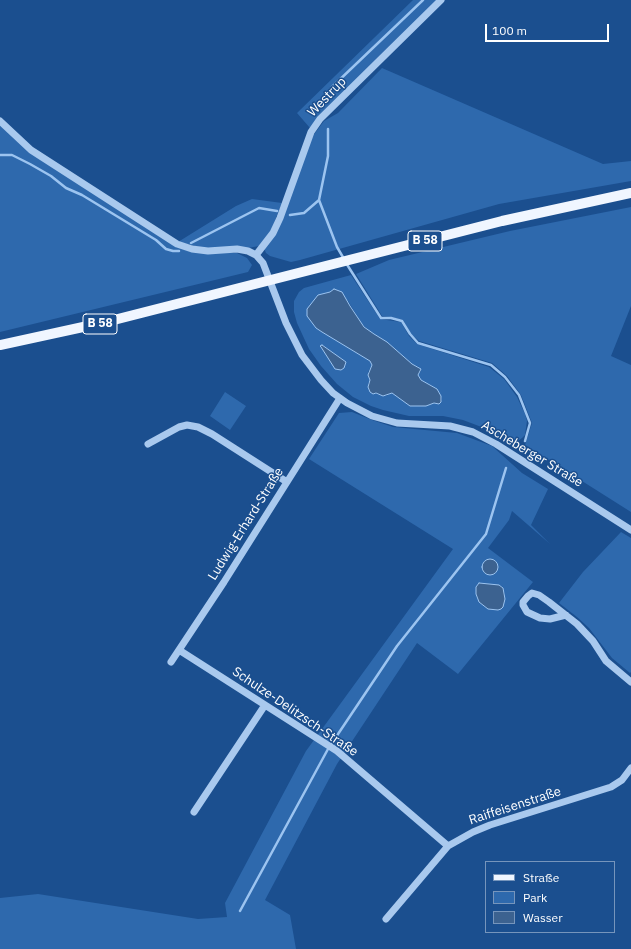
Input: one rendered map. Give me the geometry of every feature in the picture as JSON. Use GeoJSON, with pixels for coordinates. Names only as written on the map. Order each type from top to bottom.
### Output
{"type":"FeatureCollection","features":[{"type":"Feature","properties":{"kind":"main road","name":"B 58"},"geometry":{"type":"LineString","coordinates":[[0,345],[92,326],[508,220],[631,193]]}},
{"type":"Feature","properties":{"kind":"street","name":"Westrup"},"geometry":{"type":"LineString","coordinates":[[256,255],[273,233],[280,218],[311,132],[320,119],[441,0]]}},
{"type":"Feature","properties":{"kind":"street"},"geometry":{"type":"LineString","coordinates":[[0,121],[31,150],[177,244],[192,249],[208,251],[236,249],[248,251],[256,255],[263,263],[270,281]]}},
{"type":"Feature","properties":{"kind":"street","name":"Ascheberger Straße"},"geometry":{"type":"LineString","coordinates":[[270,281],[286,323],[302,355],[321,380],[340,398],[364,412],[385,420],[412,424],[450,426],[473,432],[496,444],[631,530]]}},
{"type":"Feature","properties":{"kind":"street","name":"Ludwig-Erhard-Straße"},"geometry":{"type":"LineString","coordinates":[[171,662],[340,398]]}},
{"type":"Feature","properties":{"kind":"street"},"geometry":{"type":"LineString","coordinates":[[148,444],[179,427],[187,425],[198,427],[212,434],[287,482]]}},
{"type":"Feature","properties":{"kind":"street"},"geometry":{"type":"LineString","coordinates":[[566,616],[550,619],[540,618],[527,612],[523,605],[528,596],[532,593],[536,593],[566,616],[586,632],[594,641],[606,661],[631,682]]}},
{"type":"Feature","properties":{"kind":"street","name":"Schulze-Delitzsch-Straße"},"geometry":{"type":"LineString","coordinates":[[179,650],[337,751],[448,846]]}},
{"type":"Feature","properties":{"kind":"street"},"geometry":{"type":"LineString","coordinates":[[194,812],[265,704]]}},
{"type":"Feature","properties":{"kind":"street","name":"Raiffeisenstraße"},"geometry":{"type":"LineString","coordinates":[[386,919],[448,846],[473,832],[490,825],[611,787],[622,780],[631,768]]}},
{"type":"Feature","properties":{"kind":"green space"},"geometry":{"type":"Polygon","coordinates":[[[413,0],[439,0],[310,128],[297,113],[413,0]]]}},
{"type":"Feature","properties":{"kind":"green space"},"geometry":{"type":"Polygon","coordinates":[[[382,68],[603,164],[631,161],[631,181],[499,204],[291,262],[270,256],[266,253],[264,248],[312,137],[324,121],[338,113],[382,68]]]}},
{"type":"Feature","properties":{"kind":"green space"},"geometry":{"type":"Polygon","coordinates":[[[0,125],[175,246],[207,253],[237,253],[247,258],[252,265],[248,272],[0,332],[0,125]]]}},
{"type":"Feature","properties":{"kind":"green space"},"geometry":{"type":"Polygon","coordinates":[[[252,199],[282,203],[270,233],[259,246],[248,248],[208,249],[178,242],[236,206],[252,199]]]}},
{"type":"Feature","properties":{"kind":"green space"},"geometry":{"type":"Polygon","coordinates":[[[631,207],[631,306],[611,356],[631,365],[631,512],[525,445],[532,423],[521,395],[507,376],[492,363],[419,341],[411,334],[403,320],[382,316],[356,274],[389,260],[510,231],[631,207]]]}},
{"type":"Feature","properties":{"kind":"green space"},"geometry":{"type":"Polygon","coordinates":[[[351,275],[380,319],[401,322],[409,336],[417,344],[489,367],[504,379],[517,397],[525,414],[527,421],[525,435],[518,441],[515,439],[514,445],[492,431],[463,420],[443,416],[409,416],[371,406],[353,397],[337,384],[321,366],[309,349],[297,323],[294,312],[294,301],[299,292],[304,288],[351,275]],[[333,290],[318,295],[307,311],[307,316],[316,328],[370,361],[372,365],[368,372],[370,380],[368,384],[371,393],[386,396],[392,393],[406,403],[429,405],[434,403],[437,404],[442,400],[436,388],[421,380],[418,375],[421,371],[419,367],[412,364],[387,342],[368,330],[362,324],[348,301],[333,290]],[[322,345],[336,369],[343,369],[346,362],[322,345]]]}},
{"type":"Feature","properties":{"kind":"green space"},"geometry":{"type":"Polygon","coordinates":[[[225,392],[246,406],[230,430],[210,416],[225,392]]]}},
{"type":"Feature","properties":{"kind":"green space"},"geometry":{"type":"Polygon","coordinates":[[[352,412],[393,427],[457,433],[492,446],[522,473],[548,489],[531,525],[550,544],[512,511],[509,520],[488,548],[533,582],[458,674],[417,643],[337,764],[265,900],[290,915],[296,949],[0,949],[0,898],[38,894],[198,919],[227,917],[225,903],[306,751],[453,549],[309,459],[339,413],[352,412]],[[481,583],[476,587],[477,598],[494,610],[501,609],[505,595],[502,586],[481,583]]]}},
{"type":"Feature","properties":{"kind":"green space"},"geometry":{"type":"Polygon","coordinates":[[[621,532],[631,538],[630,673],[612,658],[589,628],[559,603],[583,572],[621,532]]]}},
{"type":"Feature","properties":{"kind":"water"},"geometry":{"type":"Polygon","coordinates":[[[334,289],[342,292],[364,327],[387,342],[412,364],[421,369],[418,375],[421,380],[437,389],[441,396],[441,402],[439,404],[434,403],[426,406],[410,406],[392,393],[383,396],[370,392],[368,387],[370,380],[368,375],[372,365],[370,361],[316,328],[307,316],[307,309],[318,295],[330,292],[334,289]]]}},
{"type":"Feature","properties":{"kind":"water"},"geometry":{"type":"Polygon","coordinates":[[[322,345],[346,362],[344,368],[341,370],[335,369],[320,346],[322,345]]]}},
{"type":"Feature","properties":{"kind":"water"},"geometry":{"type":"Polygon","coordinates":[[[490,559],[497,564],[498,567],[493,574],[490,575],[483,570],[482,567],[487,560],[490,559]]]}},
{"type":"Feature","properties":{"kind":"water"},"geometry":{"type":"Polygon","coordinates":[[[479,583],[499,585],[503,588],[505,599],[501,609],[488,609],[479,602],[476,594],[476,587],[479,583]]]}},
{"type":"Feature","properties":{"kind":"waterway"},"geometry":{"type":"LineString","coordinates":[[324,105],[332,87],[423,0]]}},
{"type":"Feature","properties":{"kind":"waterway"},"geometry":{"type":"LineString","coordinates":[[328,129],[328,156],[319,200],[337,247],[344,259]]}},
{"type":"Feature","properties":{"kind":"waterway"},"geometry":{"type":"LineString","coordinates":[[0,155],[12,155],[30,164],[51,176],[66,188],[82,195],[156,240],[166,249],[179,251]]}},
{"type":"Feature","properties":{"kind":"waterway"},"geometry":{"type":"LineString","coordinates":[[290,215],[304,213],[319,200]]}},
{"type":"Feature","properties":{"kind":"waterway"},"geometry":{"type":"LineString","coordinates":[[191,243],[259,208],[277,211]]}},
{"type":"Feature","properties":{"kind":"waterway"},"geometry":{"type":"LineString","coordinates":[[346,263],[381,318],[391,318],[402,321],[418,343],[491,365],[505,377],[519,395],[530,423],[525,441]]}},
{"type":"Feature","properties":{"kind":"waterway"},"geometry":{"type":"LineString","coordinates":[[240,911],[328,749],[397,646],[486,534],[506,468]]}}]}
